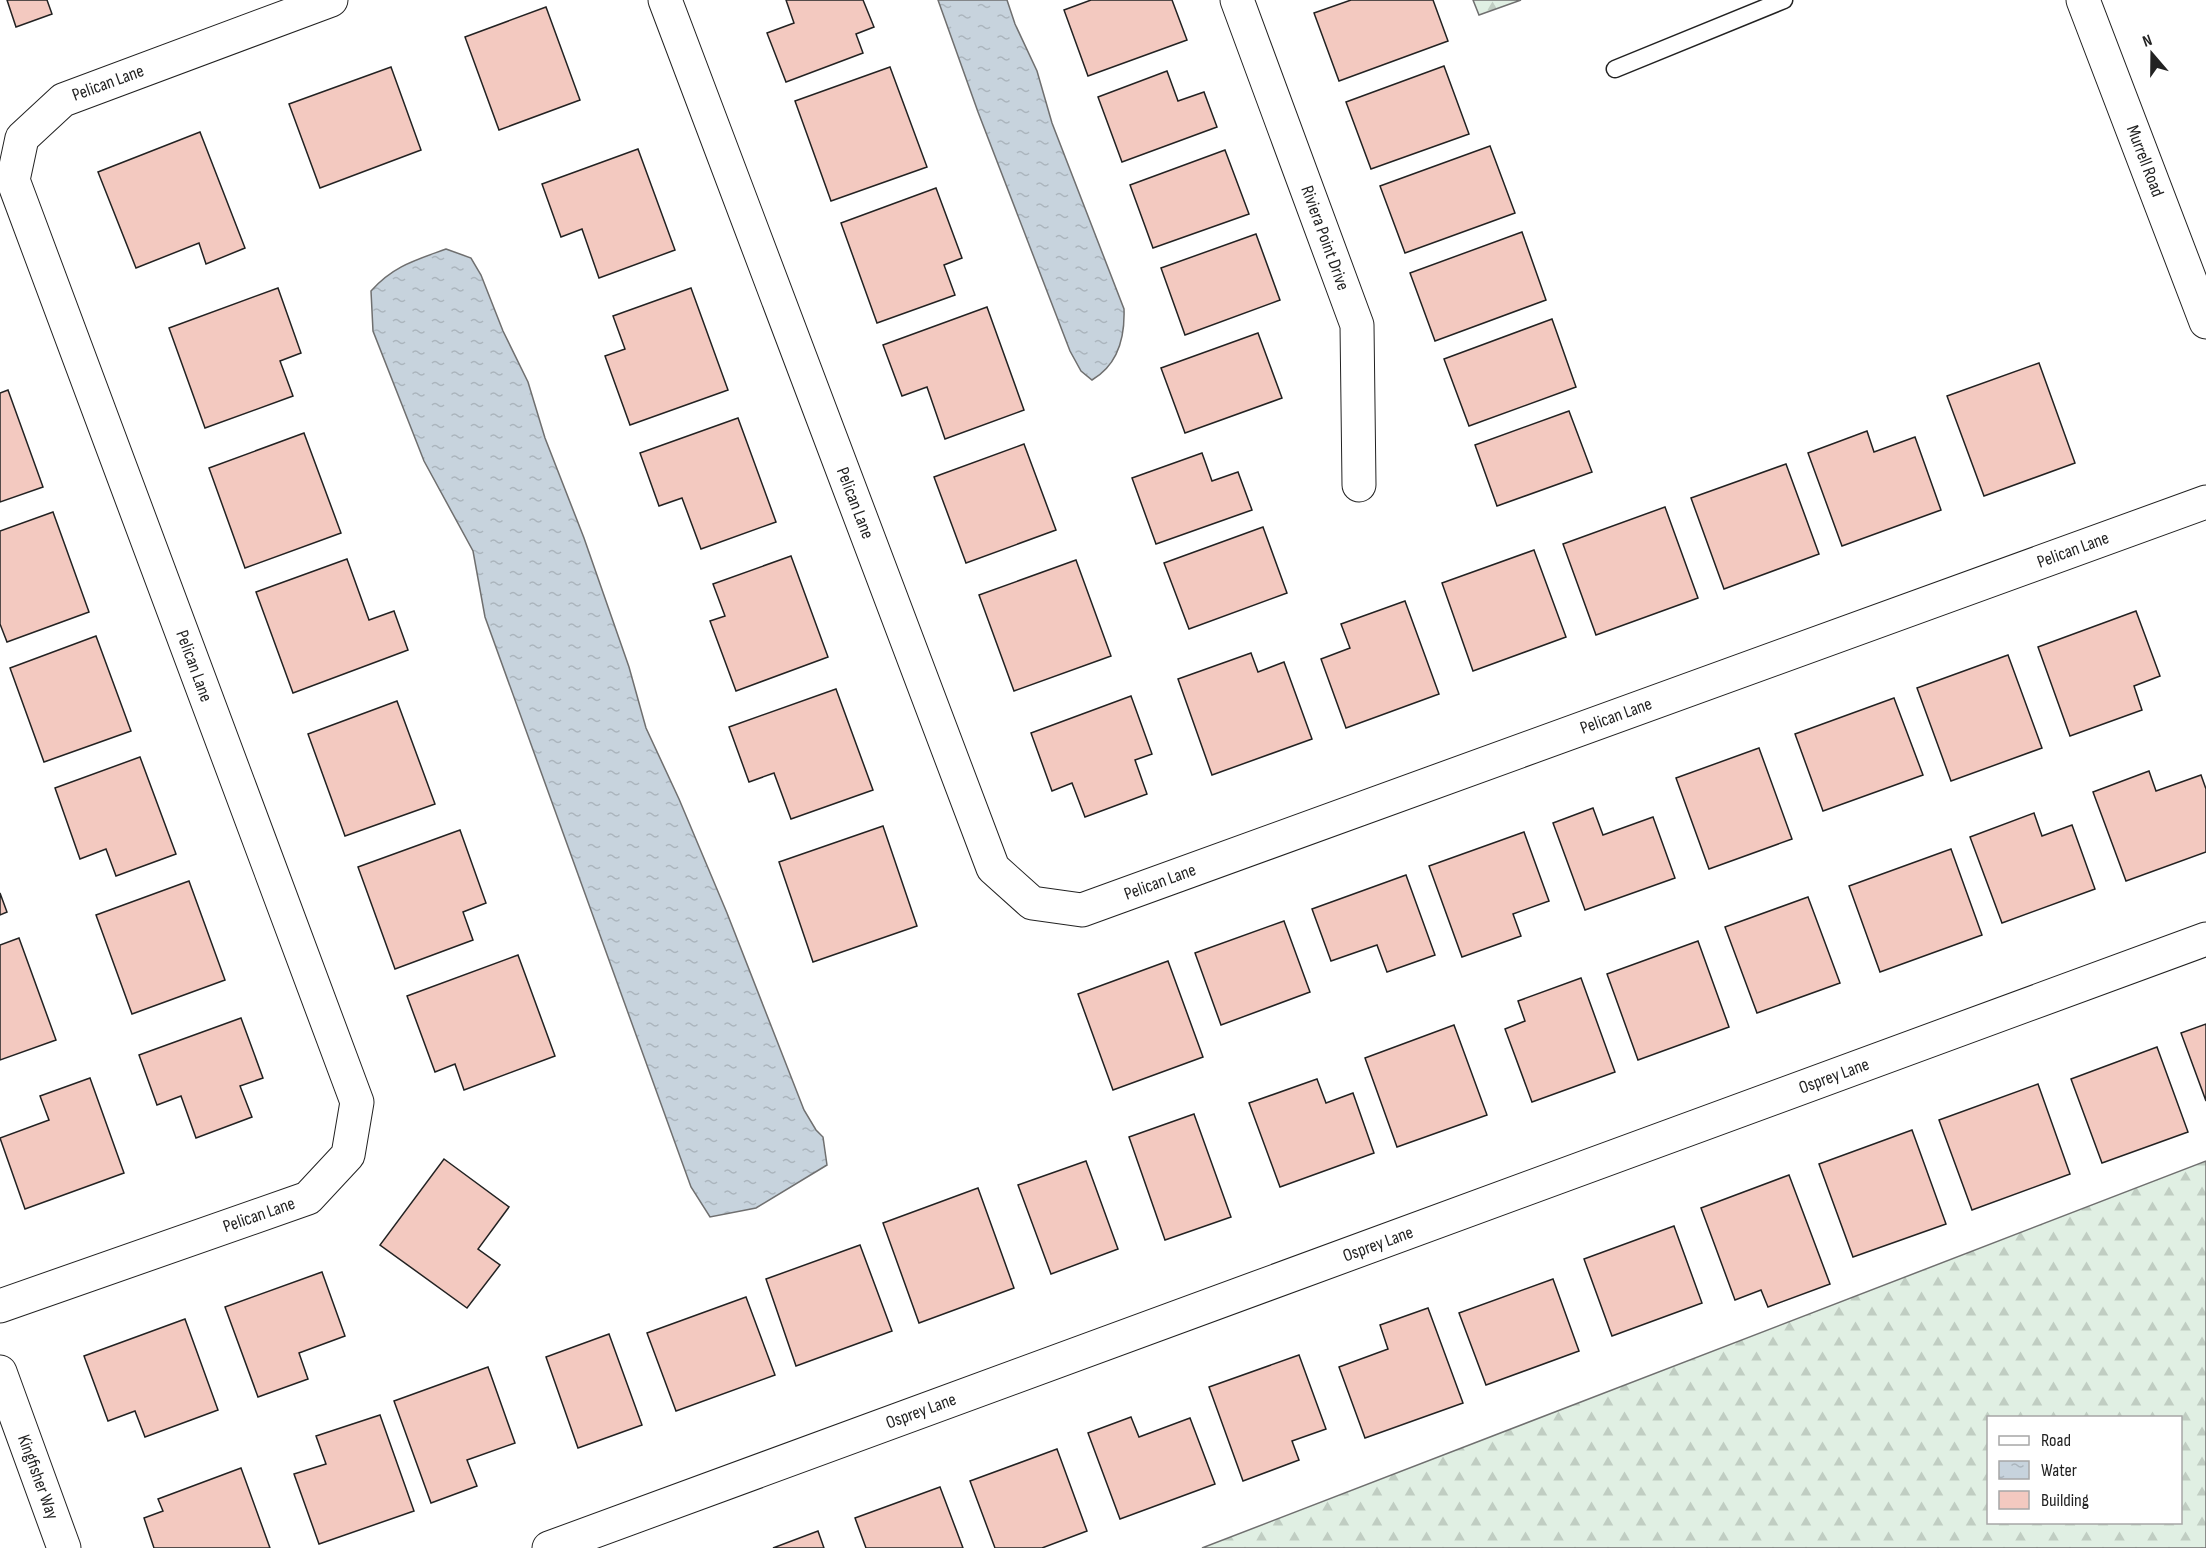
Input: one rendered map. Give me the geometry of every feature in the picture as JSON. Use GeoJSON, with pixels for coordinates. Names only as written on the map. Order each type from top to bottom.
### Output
{"type":"FeatureCollection","features":[{"type":"Feature","properties":{"kind":"street","name":"Pelican Lane"},"geometry":{"type":"LineString","coordinates":[[0,1306],[308,1197],[348,1155],[357,1102],[13,180],[22,138],[63,100],[331,0]]}},
{"type":"Feature","properties":{"kind":"street","name":"Pelican Lane"},"geometry":{"type":"LineString","coordinates":[[664,0],[993,868],[1032,903],[1082,910],[2206,502]]}},
{"type":"Feature","properties":{"kind":"street","name":"Riviera Point Drive"},"geometry":{"type":"LineString","coordinates":[[1237,0],[1357,325],[1359,485]]}},
{"type":"Feature","properties":{"kind":"street","name":"Murrell Road"},"geometry":{"type":"LineString","coordinates":[[2083,0],[2205,315]]}},
{"type":"Feature","properties":{"kind":"street","name":"Osprey Lane"},"geometry":{"type":"LineString","coordinates":[[549,1548],[2206,939]]}},
{"type":"Feature","properties":{"kind":"street","name":"Kingfisher Way"},"geometry":{"type":"LineString","coordinates":[[0,1372],[64,1548]]}},
{"type":"Feature","properties":{"kind":"lane"},"geometry":{"type":"LineString","coordinates":[[1615,69],[1784,0]]}},
{"type":"Feature","properties":{"kind":"green space"},"geometry":{"type":"Polygon","coordinates":[[[1473,0],[1521,0],[1479,15],[1473,0]]]}},
{"type":"Feature","properties":{"kind":"green space"},"geometry":{"type":"Polygon","coordinates":[[[2206,1161],[2206,1548],[1202,1548],[2206,1161]]]}},
{"type":"Feature","properties":{"kind":"water"},"geometry":{"type":"Polygon","coordinates":[[[938,0],[1007,0],[1015,24],[1037,71],[1052,123],[1124,309],[1121,340],[1114,359],[1101,374],[1092,380],[1081,371],[1070,351],[978,112],[938,0]]]}},
{"type":"Feature","properties":{"kind":"water"},"geometry":{"type":"Polygon","coordinates":[[[446,249],[471,258],[481,275],[503,331],[528,382],[545,438],[584,538],[629,667],[646,728],[727,913],[804,1110],[823,1137],[827,1165],[756,1208],[710,1217],[691,1187],[485,617],[473,551],[424,461],[373,331],[371,291],[379,282],[396,270],[446,249]]]}},
{"type":"Feature","properties":{"kind":"building"},"geometry":{"type":"Polygon","coordinates":[[[7,0],[47,0],[52,14],[16,27],[7,0]]]}},
{"type":"Feature","properties":{"kind":"building"},"geometry":{"type":"Polygon","coordinates":[[[786,0],[863,0],[874,27],[856,34],[863,53],[786,82],[767,33],[794,23],[786,0]]]}},
{"type":"Feature","properties":{"kind":"building"},"geometry":{"type":"Polygon","coordinates":[[[1091,0],[1172,0],[1187,40],[1088,76],[1064,10],[1091,0]]]}},
{"type":"Feature","properties":{"kind":"building"},"geometry":{"type":"Polygon","coordinates":[[[1351,0],[1433,0],[1448,41],[1339,81],[1314,13],[1351,0]]]}},
{"type":"Feature","properties":{"kind":"building"},"geometry":{"type":"Polygon","coordinates":[[[546,7],[580,100],[499,130],[465,37],[546,7]]]}},
{"type":"Feature","properties":{"kind":"building"},"geometry":{"type":"Polygon","coordinates":[[[1444,66],[1469,134],[1371,169],[1346,102],[1444,66]]]}},
{"type":"Feature","properties":{"kind":"building"},"geometry":{"type":"Polygon","coordinates":[[[391,67],[421,150],[320,188],[289,104],[391,67]]]}},
{"type":"Feature","properties":{"kind":"building"},"geometry":{"type":"Polygon","coordinates":[[[890,67],[927,167],[831,201],[795,101],[890,67]]]}},
{"type":"Feature","properties":{"kind":"building"},"geometry":{"type":"Polygon","coordinates":[[[1167,71],[1178,101],[1204,92],[1217,127],[1122,162],[1098,97],[1167,71]]]}},
{"type":"Feature","properties":{"kind":"building"},"geometry":{"type":"Polygon","coordinates":[[[200,132],[245,248],[206,264],[199,243],[136,268],[98,172],[200,132]]]}},
{"type":"Feature","properties":{"kind":"building"},"geometry":{"type":"Polygon","coordinates":[[[1490,146],[1515,213],[1405,253],[1380,186],[1490,146]]]}},
{"type":"Feature","properties":{"kind":"building"},"geometry":{"type":"Polygon","coordinates":[[[638,149],[675,250],[599,278],[582,229],[561,237],[542,184],[638,149]]]}},
{"type":"Feature","properties":{"kind":"building"},"geometry":{"type":"Polygon","coordinates":[[[1225,150],[1249,214],[1153,248],[1130,185],[1225,150]]]}},
{"type":"Feature","properties":{"kind":"building"},"geometry":{"type":"Polygon","coordinates":[[[936,188],[962,258],[944,265],[955,295],[877,323],[841,223],[936,188]]]}},
{"type":"Feature","properties":{"kind":"building"},"geometry":{"type":"Polygon","coordinates":[[[1522,232],[1546,300],[1435,341],[1410,273],[1522,232]]]}},
{"type":"Feature","properties":{"kind":"building"},"geometry":{"type":"Polygon","coordinates":[[[1256,234],[1280,300],[1185,335],[1161,268],[1256,234]]]}},
{"type":"Feature","properties":{"kind":"building"},"geometry":{"type":"Polygon","coordinates":[[[278,288],[301,353],[280,361],[293,396],[205,428],[169,328],[278,288]]]}},
{"type":"Feature","properties":{"kind":"building"},"geometry":{"type":"Polygon","coordinates":[[[691,288],[728,390],[630,425],[605,356],[625,349],[613,316],[691,288]]]}},
{"type":"Feature","properties":{"kind":"building"},"geometry":{"type":"Polygon","coordinates":[[[987,307],[1024,410],[945,439],[927,387],[902,396],[883,345],[987,307]]]}},
{"type":"Feature","properties":{"kind":"building"},"geometry":{"type":"Polygon","coordinates":[[[1552,319],[1576,387],[1469,426],[1444,359],[1552,319]]]}},
{"type":"Feature","properties":{"kind":"building"},"geometry":{"type":"Polygon","coordinates":[[[1258,333],[1282,398],[1185,433],[1161,368],[1258,333]]]}},
{"type":"Feature","properties":{"kind":"building"},"geometry":{"type":"Polygon","coordinates":[[[2039,363],[2075,463],[1984,496],[1947,396],[2039,363]]]}},
{"type":"Feature","properties":{"kind":"building"},"geometry":{"type":"Polygon","coordinates":[[[8,390],[43,487],[0,502],[0,393],[8,390]]]}},
{"type":"Feature","properties":{"kind":"building"},"geometry":{"type":"Polygon","coordinates":[[[1569,411],[1592,472],[1497,506],[1475,445],[1569,411]]]}},
{"type":"Feature","properties":{"kind":"building"},"geometry":{"type":"Polygon","coordinates":[[[738,418],[776,522],[701,549],[682,498],[659,506],[640,453],[738,418]]]}},
{"type":"Feature","properties":{"kind":"building"},"geometry":{"type":"Polygon","coordinates":[[[1867,431],[1874,452],[1915,437],[1941,510],[1842,546],[1808,453],[1867,431]]]}},
{"type":"Feature","properties":{"kind":"building"},"geometry":{"type":"Polygon","coordinates":[[[304,433],[341,533],[245,568],[209,468],[304,433]]]}},
{"type":"Feature","properties":{"kind":"building"},"geometry":{"type":"Polygon","coordinates":[[[1024,444],[1056,530],[966,563],[934,477],[1024,444]]]}},
{"type":"Feature","properties":{"kind":"building"},"geometry":{"type":"Polygon","coordinates":[[[1202,453],[1212,481],[1238,472],[1252,510],[1156,544],[1132,478],[1202,453]]]}},
{"type":"Feature","properties":{"kind":"building"},"geometry":{"type":"Polygon","coordinates":[[[1786,464],[1819,554],[1724,589],[1691,498],[1786,464]]]}},
{"type":"Feature","properties":{"kind":"building"},"geometry":{"type":"Polygon","coordinates":[[[1665,507],[1698,598],[1596,635],[1563,544],[1665,507]]]}},
{"type":"Feature","properties":{"kind":"building"},"geometry":{"type":"Polygon","coordinates":[[[53,512],[89,612],[7,642],[0,624],[0,531],[53,512]]]}},
{"type":"Feature","properties":{"kind":"building"},"geometry":{"type":"Polygon","coordinates":[[[1263,527],[1287,593],[1189,629],[1164,563],[1263,527]]]}},
{"type":"Feature","properties":{"kind":"building"},"geometry":{"type":"Polygon","coordinates":[[[1534,550],[1566,637],[1473,671],[1442,583],[1534,550]]]}},
{"type":"Feature","properties":{"kind":"building"},"geometry":{"type":"Polygon","coordinates":[[[791,556],[828,657],[736,691],[710,621],[725,616],[713,584],[791,556]]]}},
{"type":"Feature","properties":{"kind":"building"},"geometry":{"type":"Polygon","coordinates":[[[347,559],[369,620],[394,611],[408,650],[293,693],[256,592],[347,559]]]}},
{"type":"Feature","properties":{"kind":"building"},"geometry":{"type":"Polygon","coordinates":[[[1076,560],[1111,656],[1014,691],[979,595],[1076,560]]]}},
{"type":"Feature","properties":{"kind":"building"},"geometry":{"type":"Polygon","coordinates":[[[1405,601],[1439,694],[1346,728],[1321,659],[1350,648],[1341,624],[1405,601]]]}},
{"type":"Feature","properties":{"kind":"building"},"geometry":{"type":"Polygon","coordinates":[[[2136,611],[2160,676],[2134,686],[2142,710],[2070,736],[2038,647],[2136,611]]]}},
{"type":"Feature","properties":{"kind":"building"},"geometry":{"type":"Polygon","coordinates":[[[96,636],[131,731],[44,762],[10,668],[96,636]]]}},
{"type":"Feature","properties":{"kind":"building"},"geometry":{"type":"Polygon","coordinates":[[[1251,653],[1258,672],[1284,662],[1312,739],[1212,775],[1178,679],[1251,653]]]}},
{"type":"Feature","properties":{"kind":"building"},"geometry":{"type":"Polygon","coordinates":[[[2008,655],[2042,748],[1951,781],[1917,688],[2008,655]]]}},
{"type":"Feature","properties":{"kind":"building"},"geometry":{"type":"Polygon","coordinates":[[[836,689],[873,790],[791,819],[774,773],[749,782],[729,727],[836,689]]]}},
{"type":"Feature","properties":{"kind":"building"},"geometry":{"type":"Polygon","coordinates":[[[1131,696],[1152,754],[1135,760],[1147,794],[1085,817],[1072,783],[1052,791],[1031,733],[1131,696]]]}},
{"type":"Feature","properties":{"kind":"building"},"geometry":{"type":"Polygon","coordinates":[[[1894,698],[1923,775],[1823,811],[1795,734],[1894,698]]]}},
{"type":"Feature","properties":{"kind":"building"},"geometry":{"type":"Polygon","coordinates":[[[397,701],[435,804],[345,836],[308,734],[397,701]]]}},
{"type":"Feature","properties":{"kind":"building"},"geometry":{"type":"Polygon","coordinates":[[[1759,748],[1792,839],[1709,869],[1676,778],[1759,748]]]}},
{"type":"Feature","properties":{"kind":"building"},"geometry":{"type":"Polygon","coordinates":[[[140,757],[176,854],[116,876],[106,849],[80,859],[55,788],[140,757]]]}},
{"type":"Feature","properties":{"kind":"building"},"geometry":{"type":"Polygon","coordinates":[[[2149,771],[2156,791],[2201,775],[2206,789],[2206,852],[2126,881],[2093,792],[2149,771]]]}},
{"type":"Feature","properties":{"kind":"building"},"geometry":{"type":"Polygon","coordinates":[[[1593,808],[1603,835],[1653,817],[1675,878],[1585,910],[1553,823],[1593,808]]]}},
{"type":"Feature","properties":{"kind":"building"},"geometry":{"type":"Polygon","coordinates":[[[2034,813],[2042,836],[2072,825],[2095,889],[2002,923],[1970,837],[2034,813]]]}},
{"type":"Feature","properties":{"kind":"building"},"geometry":{"type":"Polygon","coordinates":[[[883,826],[917,926],[813,962],[779,862],[883,826]]]}},
{"type":"Feature","properties":{"kind":"building"},"geometry":{"type":"Polygon","coordinates":[[[460,830],[486,903],[463,912],[473,940],[395,969],[358,867],[460,830]]]}},
{"type":"Feature","properties":{"kind":"building"},"geometry":{"type":"Polygon","coordinates":[[[1524,832],[1549,901],[1513,914],[1521,936],[1462,957],[1429,866],[1524,832]]]}},
{"type":"Feature","properties":{"kind":"building"},"geometry":{"type":"Polygon","coordinates":[[[1951,849],[1982,935],[1880,972],[1849,886],[1951,849]]]}},
{"type":"Feature","properties":{"kind":"building"},"geometry":{"type":"Polygon","coordinates":[[[1406,875],[1435,955],[1387,972],[1377,945],[1331,961],[1312,909],[1406,875]]]}},
{"type":"Feature","properties":{"kind":"building"},"geometry":{"type":"Polygon","coordinates":[[[189,881],[225,980],[132,1014],[96,915],[189,881]]]}},
{"type":"Feature","properties":{"kind":"building"},"geometry":{"type":"Polygon","coordinates":[[[0,893],[7,912],[0,915],[0,893]]]}},
{"type":"Feature","properties":{"kind":"building"},"geometry":{"type":"Polygon","coordinates":[[[1808,897],[1840,983],[1757,1013],[1725,927],[1808,897]]]}},
{"type":"Feature","properties":{"kind":"building"},"geometry":{"type":"Polygon","coordinates":[[[1284,921],[1310,992],[1221,1025],[1195,953],[1284,921]]]}},
{"type":"Feature","properties":{"kind":"building"},"geometry":{"type":"Polygon","coordinates":[[[19,938],[56,1040],[0,1060],[0,945],[19,938]]]}},
{"type":"Feature","properties":{"kind":"building"},"geometry":{"type":"Polygon","coordinates":[[[1698,941],[1729,1027],[1638,1060],[1607,974],[1698,941]]]}},
{"type":"Feature","properties":{"kind":"building"},"geometry":{"type":"Polygon","coordinates":[[[518,955],[555,1056],[464,1090],[455,1064],[435,1072],[407,996],[518,955]]]}},
{"type":"Feature","properties":{"kind":"building"},"geometry":{"type":"Polygon","coordinates":[[[1168,961],[1203,1057],[1113,1090],[1078,994],[1168,961]]]}},
{"type":"Feature","properties":{"kind":"building"},"geometry":{"type":"Polygon","coordinates":[[[1581,978],[1615,1072],[1532,1102],[1505,1029],[1525,1021],[1518,1001],[1581,978]]]}},
{"type":"Feature","properties":{"kind":"building"},"geometry":{"type":"Polygon","coordinates":[[[241,1018],[263,1078],[240,1086],[252,1117],[196,1138],[181,1096],[157,1105],[139,1055],[241,1018]]]}},
{"type":"Feature","properties":{"kind":"building"},"geometry":{"type":"Polygon","coordinates":[[[2206,1024],[2206,1101],[2181,1033],[2206,1024]]]}},
{"type":"Feature","properties":{"kind":"building"},"geometry":{"type":"Polygon","coordinates":[[[1454,1025],[1487,1115],[1397,1147],[1365,1058],[1454,1025]]]}},
{"type":"Feature","properties":{"kind":"building"},"geometry":{"type":"Polygon","coordinates":[[[2157,1047],[2188,1132],[2102,1163],[2071,1079],[2157,1047]]]}},
{"type":"Feature","properties":{"kind":"building"},"geometry":{"type":"Polygon","coordinates":[[[90,1078],[124,1173],[25,1209],[0,1138],[49,1120],[40,1096],[90,1078]]]}},
{"type":"Feature","properties":{"kind":"building"},"geometry":{"type":"Polygon","coordinates":[[[1317,1079],[1326,1103],[1353,1093],[1374,1153],[1280,1187],[1249,1103],[1317,1079]]]}},
{"type":"Feature","properties":{"kind":"building"},"geometry":{"type":"Polygon","coordinates":[[[2038,1084],[2070,1174],[1972,1210],[1939,1120],[2038,1084]]]}},
{"type":"Feature","properties":{"kind":"building"},"geometry":{"type":"Polygon","coordinates":[[[1194,1114],[1231,1217],[1165,1240],[1129,1137],[1194,1114]]]}},
{"type":"Feature","properties":{"kind":"building"},"geometry":{"type":"Polygon","coordinates":[[[1912,1130],[1946,1224],[1853,1257],[1819,1164],[1912,1130]]]}},
{"type":"Feature","properties":{"kind":"building"},"geometry":{"type":"Polygon","coordinates":[[[444,1159],[509,1207],[478,1249],[500,1265],[467,1308],[380,1245],[444,1159]]]}},
{"type":"Feature","properties":{"kind":"building"},"geometry":{"type":"Polygon","coordinates":[[[1086,1161],[1118,1249],[1051,1274],[1018,1185],[1086,1161]]]}},
{"type":"Feature","properties":{"kind":"building"},"geometry":{"type":"Polygon","coordinates":[[[1789,1175],[1830,1284],[1768,1307],[1761,1290],[1735,1300],[1701,1208],[1789,1175]]]}},
{"type":"Feature","properties":{"kind":"building"},"geometry":{"type":"Polygon","coordinates":[[[978,1188],[1014,1288],[919,1323],[883,1223],[978,1188]]]}},
{"type":"Feature","properties":{"kind":"building"},"geometry":{"type":"Polygon","coordinates":[[[1674,1226],[1702,1303],[1612,1336],[1584,1259],[1674,1226]]]}},
{"type":"Feature","properties":{"kind":"building"},"geometry":{"type":"Polygon","coordinates":[[[860,1245],[892,1331],[796,1366],[766,1279],[860,1245]]]}},
{"type":"Feature","properties":{"kind":"building"},"geometry":{"type":"Polygon","coordinates":[[[322,1272],[345,1336],[299,1353],[308,1379],[258,1397],[225,1307],[322,1272]]]}},
{"type":"Feature","properties":{"kind":"building"},"geometry":{"type":"Polygon","coordinates":[[[1553,1279],[1579,1351],[1486,1385],[1459,1313],[1553,1279]]]}},
{"type":"Feature","properties":{"kind":"building"},"geometry":{"type":"Polygon","coordinates":[[[746,1297],[775,1375],[676,1411],[647,1333],[746,1297]]]}},
{"type":"Feature","properties":{"kind":"building"},"geometry":{"type":"Polygon","coordinates":[[[1428,1308],[1463,1403],[1365,1438],[1339,1367],[1388,1349],[1380,1325],[1428,1308]]]}},
{"type":"Feature","properties":{"kind":"building"},"geometry":{"type":"Polygon","coordinates":[[[185,1319],[218,1410],[145,1437],[135,1411],[108,1421],[84,1356],[185,1319]]]}},
{"type":"Feature","properties":{"kind":"building"},"geometry":{"type":"Polygon","coordinates":[[[609,1334],[642,1425],[578,1448],[546,1357],[609,1334]]]}},
{"type":"Feature","properties":{"kind":"building"},"geometry":{"type":"Polygon","coordinates":[[[1299,1355],[1326,1429],[1292,1441],[1299,1460],[1243,1481],[1209,1387],[1299,1355]]]}},
{"type":"Feature","properties":{"kind":"building"},"geometry":{"type":"Polygon","coordinates":[[[488,1367],[515,1443],[467,1460],[477,1486],[431,1503],[394,1401],[488,1367]]]}},
{"type":"Feature","properties":{"kind":"building"},"geometry":{"type":"Polygon","coordinates":[[[380,1415],[414,1511],[319,1544],[294,1474],[326,1464],[316,1436],[380,1415]]]}},
{"type":"Feature","properties":{"kind":"building"},"geometry":{"type":"Polygon","coordinates":[[[1131,1417],[1139,1437],[1190,1418],[1215,1484],[1120,1519],[1088,1433],[1131,1417]]]}},
{"type":"Feature","properties":{"kind":"building"},"geometry":{"type":"Polygon","coordinates":[[[1057,1449],[1087,1531],[1042,1548],[995,1548],[970,1481],[1057,1449]]]}},
{"type":"Feature","properties":{"kind":"building"},"geometry":{"type":"Polygon","coordinates":[[[241,1468],[270,1548],[154,1548],[144,1518],[163,1511],[158,1499],[241,1468]]]}},
{"type":"Feature","properties":{"kind":"building"},"geometry":{"type":"Polygon","coordinates":[[[940,1487],[963,1548],[866,1548],[855,1518],[940,1487]]]}},
{"type":"Feature","properties":{"kind":"building"},"geometry":{"type":"Polygon","coordinates":[[[818,1531],[824,1548],[773,1548],[818,1531]]]}}]}
